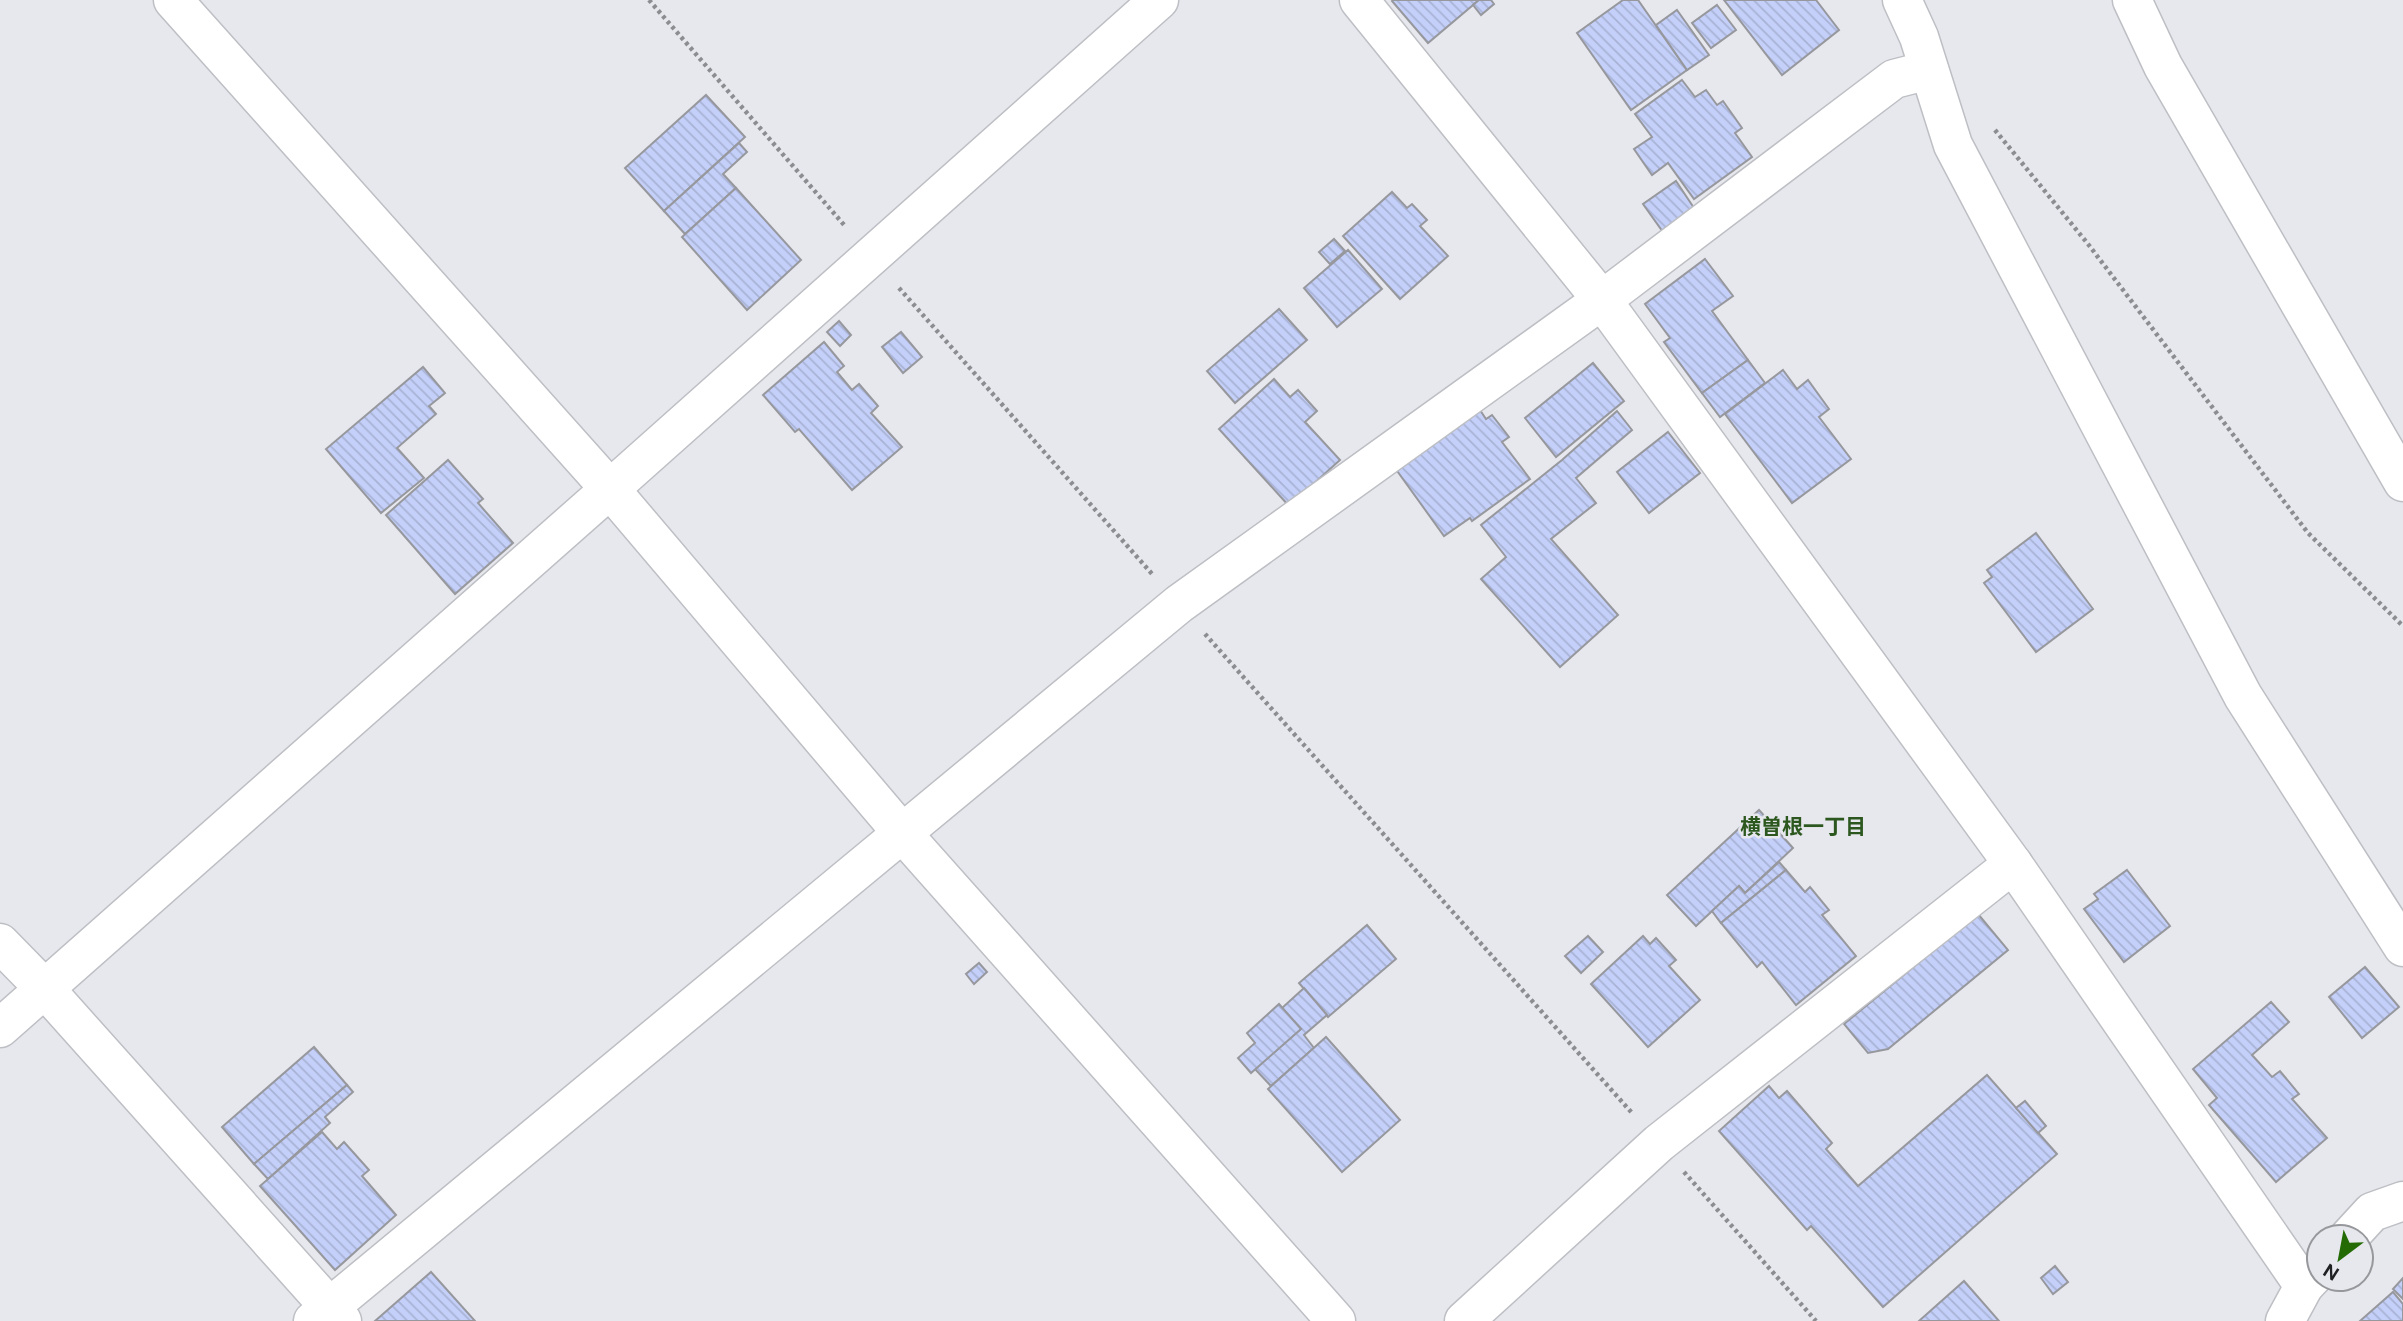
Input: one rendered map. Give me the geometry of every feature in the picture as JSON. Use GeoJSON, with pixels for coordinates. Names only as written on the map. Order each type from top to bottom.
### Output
{"type":"FeatureCollection","features":[{"type":"Feature","properties":{"kind":"street"},"geometry":{"type":"LineString","coordinates":[[173,0],[610,489],[904,834],[1336,1321]]}},
{"type":"Feature","properties":{"kind":"street"},"geometry":{"type":"LineString","coordinates":[[0,1028],[1158,0]]}},
{"type":"Feature","properties":{"kind":"street"},"geometry":{"type":"LineString","coordinates":[[1359,0],[1602,300],[2305,1268]]}},
{"type":"Feature","properties":{"kind":"street"},"geometry":{"type":"LineString","coordinates":[[1902,0],[1919,37],[1953,145],[2243,696],[2403,947]]}},
{"type":"Feature","properties":{"kind":"street"},"geometry":{"type":"LineString","coordinates":[[2132,0],[2163,66],[2403,482]]}},
{"type":"Feature","properties":{"kind":"street"},"geometry":{"type":"LineString","coordinates":[[0,943],[45,989],[329,1316],[1179,604],[1602,300],[1894,79],[1929,70]]}},
{"type":"Feature","properties":{"kind":"street"},"geometry":{"type":"LineString","coordinates":[[1464,1321],[1659,1143],[2013,864]]}},
{"type":"Feature","properties":{"kind":"street"},"geometry":{"type":"LineString","coordinates":[[2362,1223],[2372,1212],[2403,1201]]}},
{"type":"Feature","properties":{"kind":"street"},"geometry":{"type":"LineString","coordinates":[[2285,1321],[2305,1289]]}},
{"type":"Feature","properties":{"kind":"path"},"geometry":{"type":"LineString","coordinates":[[649,0],[871,256],[1816,1321]]}},
{"type":"Feature","properties":{"kind":"path"},"geometry":{"type":"LineString","coordinates":[[1993,128],[2088,244],[2308,533],[2403,626]]}},
{"type":"Feature","properties":{"kind":"building"},"geometry":{"type":"Polygon","coordinates":[[[1393,0],[1479,0],[1428,43],[1393,0]]]}},
{"type":"Feature","properties":{"kind":"building"},"geometry":{"type":"Polygon","coordinates":[[[1479,0],[1491,0],[1494,4],[1481,15],[1473,5],[1479,0]]]}},
{"type":"Feature","properties":{"kind":"building"},"geometry":{"type":"Polygon","coordinates":[[[1623,0],[1638,0],[1687,70],[1631,110],[1577,33],[1623,0]]]}},
{"type":"Feature","properties":{"kind":"building"},"geometry":{"type":"Polygon","coordinates":[[[1724,0],[1816,0],[1839,30],[1782,75],[1724,0]]]}},
{"type":"Feature","properties":{"kind":"building"},"geometry":{"type":"Polygon","coordinates":[[[1717,5],[1736,30],[1711,48],[1692,23],[1717,5]]]}},
{"type":"Feature","properties":{"kind":"building"},"geometry":{"type":"Polygon","coordinates":[[[1677,10],[1709,55],[1687,70],[1656,25],[1677,10]]]}},
{"type":"Feature","properties":{"kind":"building"},"geometry":{"type":"Polygon","coordinates":[[[1682,80],[1695,97],[1706,90],[1717,105],[1723,101],[1742,128],[1735,133],[1752,157],[1694,199],[1668,163],[1652,175],[1634,149],[1652,137],[1635,114],[1682,80]]]}},
{"type":"Feature","properties":{"kind":"building"},"geometry":{"type":"Polygon","coordinates":[[[706,95],[745,137],[664,211],[625,168],[706,95]]]}},
{"type":"Feature","properties":{"kind":"building"},"geometry":{"type":"Polygon","coordinates":[[[739,143],[747,152],[723,174],[736,188],[685,234],[664,211],[739,143]]]}},
{"type":"Feature","properties":{"kind":"building"},"geometry":{"type":"Polygon","coordinates":[[[1676,181],[1700,217],[1668,239],[1643,204],[1676,181]]]}},
{"type":"Feature","properties":{"kind":"building"},"geometry":{"type":"Polygon","coordinates":[[[736,188],[801,260],[747,310],[682,237],[736,188]]]}},
{"type":"Feature","properties":{"kind":"building"},"geometry":{"type":"Polygon","coordinates":[[[1392,192],[1407,208],[1412,204],[1427,220],[1420,226],[1448,256],[1400,299],[1343,236],[1392,192]]]}},
{"type":"Feature","properties":{"kind":"building"},"geometry":{"type":"Polygon","coordinates":[[[1334,239],[1345,251],[1330,264],[1319,252],[1334,239]]]}},
{"type":"Feature","properties":{"kind":"building"},"geometry":{"type":"Polygon","coordinates":[[[1348,250],[1382,289],[1337,327],[1304,288],[1348,250]]]}},
{"type":"Feature","properties":{"kind":"building"},"geometry":{"type":"Polygon","coordinates":[[[1705,259],[1733,296],[1712,311],[1748,360],[1702,393],[1664,342],[1670,338],[1645,304],[1705,259]]]}},
{"type":"Feature","properties":{"kind":"building"},"geometry":{"type":"Polygon","coordinates":[[[1279,309],[1307,340],[1235,403],[1207,371],[1279,309]]]}},
{"type":"Feature","properties":{"kind":"building"},"geometry":{"type":"Polygon","coordinates":[[[839,321],[851,335],[840,346],[827,332],[839,321]]]}},
{"type":"Feature","properties":{"kind":"building"},"geometry":{"type":"Polygon","coordinates":[[[901,332],[922,357],[903,373],[882,347],[901,332]]]}},
{"type":"Feature","properties":{"kind":"building"},"geometry":{"type":"Polygon","coordinates":[[[824,342],[844,366],[837,372],[852,390],[859,384],[878,406],[871,413],[902,447],[852,490],[799,429],[795,432],[763,395],[824,342]]]}},
{"type":"Feature","properties":{"kind":"building"},"geometry":{"type":"Polygon","coordinates":[[[1748,360],[1765,383],[1720,417],[1702,393],[1748,360]]]}},
{"type":"Feature","properties":{"kind":"building"},"geometry":{"type":"Polygon","coordinates":[[[1593,363],[1624,401],[1556,457],[1525,418],[1593,363]]]}},
{"type":"Feature","properties":{"kind":"building"},"geometry":{"type":"Polygon","coordinates":[[[423,367],[445,393],[429,406],[436,414],[397,448],[424,478],[381,513],[326,449],[423,367]]]}},
{"type":"Feature","properties":{"kind":"building"},"geometry":{"type":"Polygon","coordinates":[[[1783,370],[1797,389],[1808,380],[1829,409],[1819,417],[1851,459],[1792,503],[1725,414],[1783,370]]]}},
{"type":"Feature","properties":{"kind":"building"},"geometry":{"type":"Polygon","coordinates":[[[1274,379],[1290,397],[1298,390],[1317,411],[1305,422],[1340,460],[1289,506],[1219,429],[1274,379]]]}},
{"type":"Feature","properties":{"kind":"building"},"geometry":{"type":"Polygon","coordinates":[[[1478,407],[1486,419],[1492,415],[1509,437],[1502,442],[1530,479],[1472,521],[1470,518],[1444,536],[1395,468],[1478,407]]]}},
{"type":"Feature","properties":{"kind":"building"},"geometry":{"type":"Polygon","coordinates":[[[1617,411],[1632,430],[1576,478],[1596,503],[1551,539],[1618,615],[1560,667],[1481,579],[1506,557],[1481,525],[1562,460],[1617,411]]]}},
{"type":"Feature","properties":{"kind":"building"},"geometry":{"type":"Polygon","coordinates":[[[1668,432],[1700,473],[1649,513],[1617,472],[1668,432]]]}},
{"type":"Feature","properties":{"kind":"building"},"geometry":{"type":"Polygon","coordinates":[[[448,460],[483,499],[478,503],[513,543],[455,594],[386,515],[448,460]]]}},
{"type":"Feature","properties":{"kind":"building"},"geometry":{"type":"Polygon","coordinates":[[[2036,533],[2093,609],[2036,652],[1984,583],[1992,577],[1987,570],[2036,533]]]}},
{"type":"Feature","properties":{"kind":"building"},"geometry":{"type":"Polygon","coordinates":[[[1759,810],[1793,848],[1745,893],[1739,886],[1696,926],[1667,895],[1759,810]]]}},
{"type":"Feature","properties":{"kind":"building"},"geometry":{"type":"Polygon","coordinates":[[[1779,862],[1786,870],[1721,923],[1712,911],[1739,886],[1745,893],[1779,862]]]}},
{"type":"Feature","properties":{"kind":"building"},"geometry":{"type":"Polygon","coordinates":[[[1786,870],[1805,892],[1810,887],[1829,910],[1822,915],[1856,956],[1796,1005],[1762,962],[1757,967],[1721,923],[1786,870]]]}},
{"type":"Feature","properties":{"kind":"building"},"geometry":{"type":"Polygon","coordinates":[[[2127,870],[2170,926],[2124,962],[2084,909],[2098,899],[2094,894],[2127,870]]]}},
{"type":"Feature","properties":{"kind":"building"},"geometry":{"type":"Polygon","coordinates":[[[1978,914],[2008,950],[1888,1049],[1868,1053],[1844,1024],[1978,914]]]}},
{"type":"Feature","properties":{"kind":"building"},"geometry":{"type":"Polygon","coordinates":[[[1367,925],[1396,959],[1328,1017],[1299,983],[1367,925]]]}},
{"type":"Feature","properties":{"kind":"building"},"geometry":{"type":"Polygon","coordinates":[[[1588,936],[1603,952],[1581,973],[1565,956],[1588,936]]]}},
{"type":"Feature","properties":{"kind":"building"},"geometry":{"type":"Polygon","coordinates":[[[1643,936],[1650,944],[1656,938],[1676,960],[1669,966],[1700,1000],[1648,1047],[1591,984],[1643,936]]]}},
{"type":"Feature","properties":{"kind":"building"},"geometry":{"type":"Polygon","coordinates":[[[979,963],[987,972],[974,984],[966,974],[979,963]]]}},
{"type":"Feature","properties":{"kind":"building"},"geometry":{"type":"Polygon","coordinates":[[[2365,967],[2399,1007],[2362,1038],[2329,997],[2365,967]]]}},
{"type":"Feature","properties":{"kind":"building"},"geometry":{"type":"Polygon","coordinates":[[[1304,988],[1327,1015],[1304,1035],[1314,1048],[1271,1086],[1255,1069],[1301,1029],[1282,1008],[1304,988]]]}},
{"type":"Feature","properties":{"kind":"building"},"geometry":{"type":"Polygon","coordinates":[[[2271,1002],[2289,1022],[2252,1055],[2272,1077],[2280,1071],[2299,1094],[2292,1099],[2327,1138],[2276,1182],[2209,1105],[2217,1098],[2193,1069],[2271,1002]]]}},
{"type":"Feature","properties":{"kind":"building"},"geometry":{"type":"Polygon","coordinates":[[[1279,1004],[1301,1029],[1251,1073],[1238,1058],[1255,1043],[1247,1033],[1279,1004]]]}},
{"type":"Feature","properties":{"kind":"building"},"geometry":{"type":"Polygon","coordinates":[[[1326,1037],[1400,1120],[1342,1172],[1268,1089],[1326,1037]]]}},
{"type":"Feature","properties":{"kind":"building"},"geometry":{"type":"Polygon","coordinates":[[[314,1047],[347,1085],[254,1164],[222,1127],[314,1047]]]}},
{"type":"Feature","properties":{"kind":"building"},"geometry":{"type":"Polygon","coordinates":[[[1987,1075],[2057,1154],[1883,1307],[1811,1226],[1807,1230],[1719,1131],[1769,1086],[1779,1098],[1787,1091],[1832,1143],[1826,1149],[1858,1186],[1987,1075]]]}},
{"type":"Feature","properties":{"kind":"building"},"geometry":{"type":"Polygon","coordinates":[[[347,1085],[353,1092],[325,1117],[330,1123],[268,1179],[254,1164],[347,1085]]]}},
{"type":"Feature","properties":{"kind":"building"},"geometry":{"type":"Polygon","coordinates":[[[2025,1101],[2046,1126],[2038,1133],[2016,1108],[2025,1101]]]}},
{"type":"Feature","properties":{"kind":"building"},"geometry":{"type":"Polygon","coordinates":[[[322,1132],[337,1149],[344,1142],[369,1170],[362,1176],[396,1215],[335,1270],[260,1186],[322,1132]]]}},
{"type":"Feature","properties":{"kind":"building"},"geometry":{"type":"Polygon","coordinates":[[[2055,1266],[2068,1282],[2053,1294],[2041,1278],[2055,1266]]]}},
{"type":"Feature","properties":{"kind":"building"},"geometry":{"type":"Polygon","coordinates":[[[431,1272],[475,1321],[375,1321],[431,1272]]]}},
{"type":"Feature","properties":{"kind":"building"},"geometry":{"type":"Polygon","coordinates":[[[2403,1278],[2403,1299],[2393,1289],[2403,1278]]]}},
{"type":"Feature","properties":{"kind":"building"},"geometry":{"type":"Polygon","coordinates":[[[1964,1281],[1999,1321],[1919,1321],[1964,1281]]]}},
{"type":"Feature","properties":{"kind":"building"},"geometry":{"type":"Polygon","coordinates":[[[2393,1292],[2403,1304],[2403,1321],[2360,1321],[2393,1292]]]}},
{"type":"Feature","properties":{"kind":"district","name":"横曽根一丁目"},"geometry":{"type":"Point","coordinates":[1803,827]}}]}
